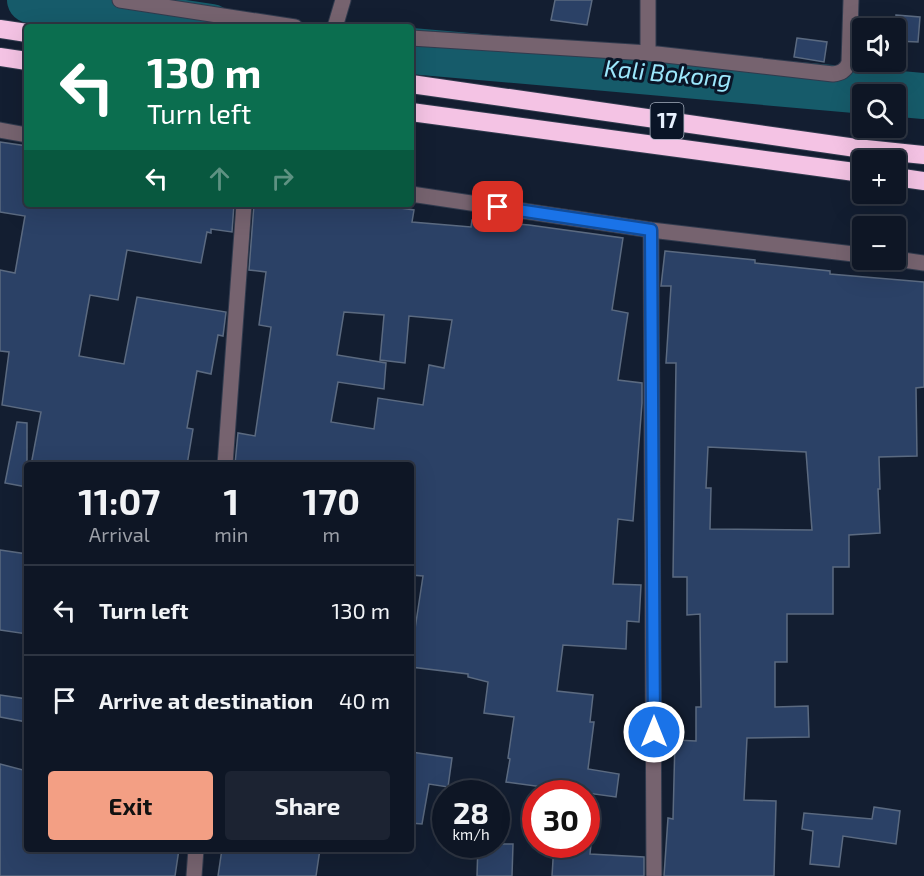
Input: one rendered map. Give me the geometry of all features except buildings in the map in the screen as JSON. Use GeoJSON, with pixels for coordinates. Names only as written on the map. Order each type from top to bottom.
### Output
{"type":"FeatureCollection","features":[{"type":"Feature","properties":{"kind":"highway"},"geometry":{"type":"LineString","coordinates":[[0,29],[24,33]]}},
{"type":"Feature","properties":{"kind":"highway"},"geometry":{"type":"LineString","coordinates":[[0,57],[24,61]]}},
{"type":"Feature","properties":{"kind":"highway","name":"17"},"geometry":{"type":"LineString","coordinates":[[414,84],[856,148],[924,155]]}},
{"type":"Feature","properties":{"kind":"highway","name":"17"},"geometry":{"type":"LineString","coordinates":[[414,112],[852,172]]}},
{"type":"Feature","properties":{"kind":"highway"},"geometry":{"type":"LineString","coordinates":[[906,178],[924,181]]}},
{"type":"Feature","properties":{"kind":"street"},"geometry":{"type":"LineString","coordinates":[[120,0],[188,5],[280,24]]}},
{"type":"Feature","properties":{"kind":"street"},"geometry":{"type":"LineString","coordinates":[[335,24],[343,0]]}},
{"type":"Feature","properties":{"kind":"street"},"geometry":{"type":"LineString","coordinates":[[648,0],[648,53]]}},
{"type":"Feature","properties":{"kind":"street"},"geometry":{"type":"LineString","coordinates":[[414,38],[648,53],[840,74],[846,70],[849,63],[851,0]]}},
{"type":"Feature","properties":{"kind":"street"},"geometry":{"type":"LineString","coordinates":[[0,130],[24,134]]}},
{"type":"Feature","properties":{"kind":"street"},"geometry":{"type":"LineString","coordinates":[[414,194],[651,230],[852,254]]}},
{"type":"Feature","properties":{"kind":"street"},"geometry":{"type":"LineString","coordinates":[[225,462],[244,207]]}},
{"type":"Feature","properties":{"kind":"street"},"geometry":{"type":"LineString","coordinates":[[651,230],[654,876]]}},
{"type":"Feature","properties":{"kind":"street"},"geometry":{"type":"LineString","coordinates":[[906,260],[924,263]]}},
{"type":"Feature","properties":{"kind":"street"},"geometry":{"type":"LineString","coordinates":[[194,876],[196,852]]}},
{"type":"Feature","properties":{"kind":"waterway","name":"Kali Bokong"},"geometry":{"type":"LineString","coordinates":[[30,0],[191,24]]}},
{"type":"Feature","properties":{"kind":"waterway","name":"Kali Bokong"},"geometry":{"type":"LineString","coordinates":[[414,51],[924,96]]}},
{"type":"Feature","properties":{"kind":"route"},"geometry":{"type":"LineString","coordinates":[[498,207],[651,230],[654,732]]}}]}
